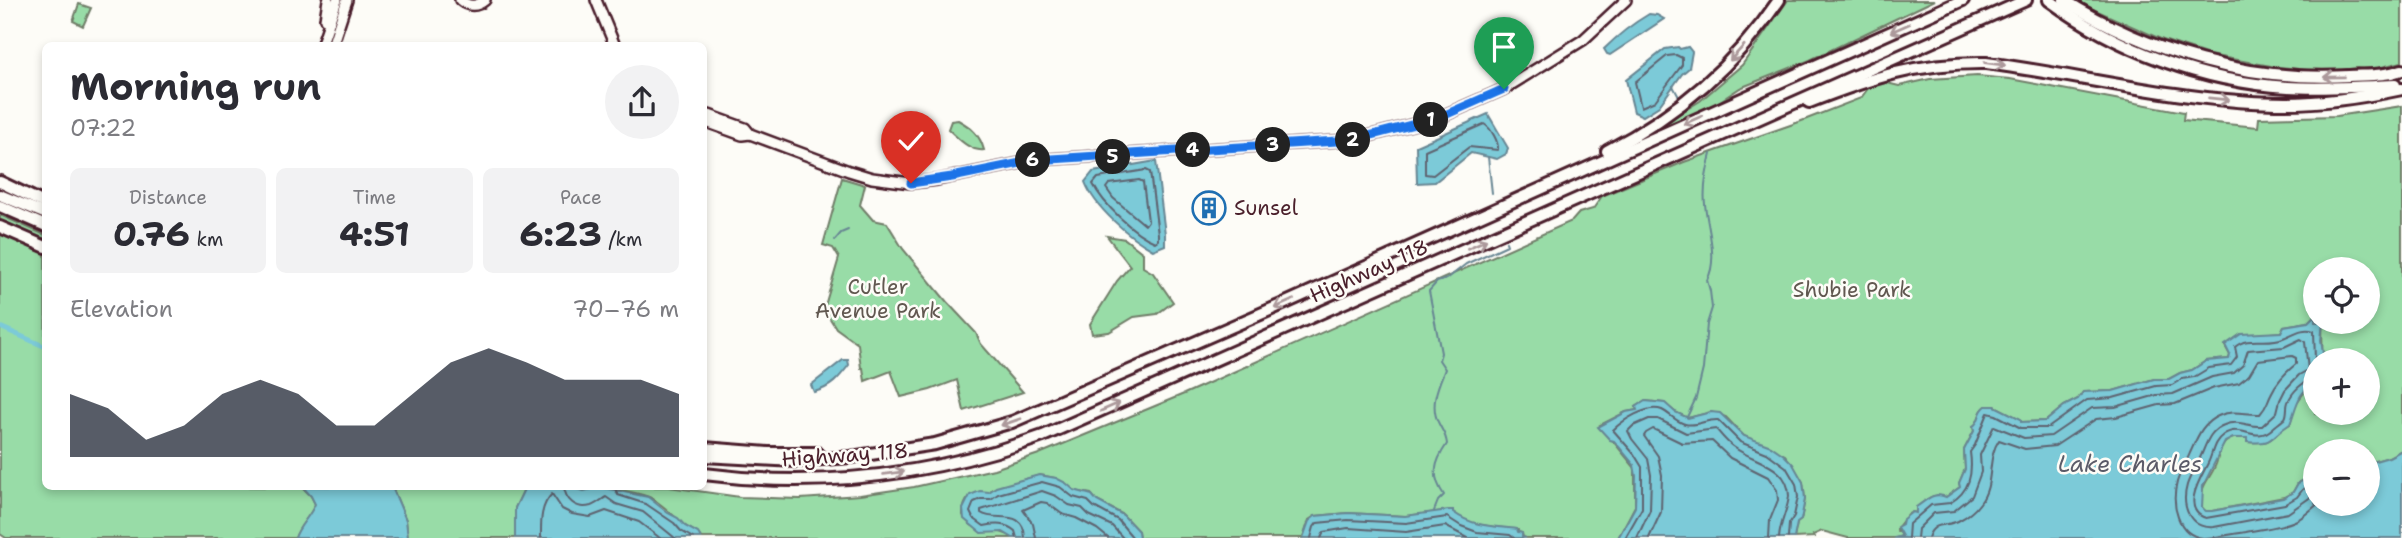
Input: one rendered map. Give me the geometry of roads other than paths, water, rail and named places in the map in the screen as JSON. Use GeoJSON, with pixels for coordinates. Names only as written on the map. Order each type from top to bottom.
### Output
{"type":"FeatureCollection","features":[{"type":"Feature","properties":{"kind":"highway"},"geometry":{"type":"LineString","coordinates":[[1462,223],[1562,176],[1632,139],[1685,103],[1718,74],[1752,37],[1779,0]]}},
{"type":"Feature","properties":{"kind":"highway","name":"Highway 118"},"geometry":{"type":"LineString","coordinates":[[707,457],[795,461],[852,457],[910,449],[988,430],[1034,414],[1963,0]]}},
{"type":"Feature","properties":{"kind":"highway","name":"Highway 118"},"geometry":{"type":"LineString","coordinates":[[707,476],[796,484],[824,483],[939,466],[995,452],[1052,432],[2026,0]]}},
{"type":"Feature","properties":{"kind":"highway"},"geometry":{"type":"LineString","coordinates":[[2058,1],[2166,51],[2227,66],[2312,77],[2388,74],[2402,70]]}},
{"type":"Feature","properties":{"kind":"highway"},"geometry":{"type":"LineString","coordinates":[[2058,1],[2091,28],[2122,44],[2156,58],[2218,77],[2285,87],[2402,84]]}},
{"type":"Feature","properties":{"kind":"highway"},"geometry":{"type":"LineString","coordinates":[[1696,146],[1885,74],[1960,62],[1986,63],[2245,102],[2330,101],[2402,89]]}},
{"type":"Feature","properties":{"kind":"highway"},"geometry":{"type":"LineString","coordinates":[[2367,86],[2402,78]]}},
{"type":"Feature","properties":{"kind":"highway"},"geometry":{"type":"LineString","coordinates":[[5,184],[42,199]]}},
{"type":"Feature","properties":{"kind":"highway"},"geometry":{"type":"LineString","coordinates":[[0,195],[42,212]]}},
{"type":"Feature","properties":{"kind":"highway"},"geometry":{"type":"LineString","coordinates":[[0,206],[42,224]]}},
{"type":"Feature","properties":{"kind":"highway"},"geometry":{"type":"LineString","coordinates":[[0,227],[42,245]]}},
{"type":"Feature","properties":{"kind":"highway"},"geometry":{"type":"LineString","coordinates":[[707,448],[795,453],[910,449]]}},
{"type":"Feature","properties":{"kind":"street"},"geometry":{"type":"LineString","coordinates":[[326,42],[323,26],[328,0]]}},
{"type":"Feature","properties":{"kind":"street"},"geometry":{"type":"LineString","coordinates":[[326,42],[337,0]]}},
{"type":"Feature","properties":{"kind":"street"},"geometry":{"type":"LineString","coordinates":[[327,42],[347,0]]}},
{"type":"Feature","properties":{"kind":"street"},"geometry":{"type":"LineString","coordinates":[[460,0],[472,6],[485,0]]}},
{"type":"Feature","properties":{"kind":"street"},"geometry":{"type":"LineString","coordinates":[[596,0],[613,42]]}},
{"type":"Feature","properties":{"kind":"street"},"geometry":{"type":"LineString","coordinates":[[707,116],[872,178],[911,183],[1035,160],[1353,140],[1438,118],[1504,89],[1583,40],[1626,0]]}},
{"type":"Feature","properties":{"kind":"water"},"geometry":{"type":"Polygon","coordinates":[[[1649,14],[1664,19],[1610,55],[1607,54],[1604,49],[1609,44],[1649,14]]]}},
{"type":"Feature","properties":{"kind":"water"},"geometry":{"type":"Polygon","coordinates":[[[1688,47],[1692,52],[1689,68],[1659,106],[1643,116],[1634,112],[1626,80],[1665,49],[1688,47]]]}},
{"type":"Feature","properties":{"kind":"water"},"geometry":{"type":"Polygon","coordinates":[[[1488,114],[1508,148],[1506,154],[1497,159],[1471,153],[1435,182],[1417,183],[1416,146],[1488,114]]]}},
{"type":"Feature","properties":{"kind":"water"},"geometry":{"type":"Polygon","coordinates":[[[1156,161],[1165,245],[1153,250],[1114,221],[1096,202],[1085,182],[1093,172],[1156,161]]]}},
{"type":"Feature","properties":{"kind":"water","name":"Lake Charles"},"geometry":{"type":"Polygon","coordinates":[[[2303,323],[2303,334],[2322,334],[2322,348],[2303,348],[2303,393],[2290,424],[2267,441],[2256,443],[2247,442],[2247,438],[2233,438],[2225,442],[2203,486],[2202,508],[2212,511],[2283,498],[2303,481],[2303,516],[2380,516],[2380,460],[2402,450],[2402,538],[1894,538],[1902,536],[1897,527],[1912,512],[1916,513],[1916,507],[1933,496],[1946,497],[1960,487],[1965,469],[1964,450],[1974,431],[1973,426],[1986,406],[1995,406],[2021,419],[2021,422],[2046,421],[2064,406],[2078,399],[2083,392],[2113,391],[2154,379],[2169,379],[2206,361],[2229,359],[2225,345],[2241,334],[2281,332],[2284,326],[2303,323]]]}},
{"type":"Feature","properties":{"kind":"water"},"geometry":{"type":"Polygon","coordinates":[[[843,360],[848,360],[849,365],[842,374],[830,385],[814,392],[811,385],[843,360]]]}},
{"type":"Feature","properties":{"kind":"water"},"geometry":{"type":"Polygon","coordinates":[[[1645,401],[1665,403],[1688,418],[1711,412],[1720,413],[1744,436],[1771,446],[1784,455],[1793,464],[1803,482],[1805,499],[1794,538],[1618,538],[1635,507],[1636,476],[1634,465],[1598,427],[1626,412],[1637,410],[1636,407],[1645,401]]]}},
{"type":"Feature","properties":{"kind":"water"},"geometry":{"type":"Polygon","coordinates":[[[1039,475],[1056,478],[1074,490],[1092,495],[1097,501],[1123,515],[1138,531],[1139,538],[1013,538],[1003,532],[981,533],[964,519],[963,509],[970,495],[980,491],[989,492],[996,487],[1039,475]]]}},
{"type":"Feature","properties":{"kind":"water"},"geometry":{"type":"Polygon","coordinates":[[[306,490],[393,490],[406,520],[408,538],[295,538],[315,504],[306,490]]]}},
{"type":"Feature","properties":{"kind":"water"},"geometry":{"type":"Polygon","coordinates":[[[524,490],[614,490],[648,497],[698,533],[701,538],[515,538],[515,508],[524,490]]]}},
{"type":"Feature","properties":{"kind":"water"},"geometry":{"type":"Polygon","coordinates":[[[1453,510],[1461,517],[1476,523],[1517,529],[1522,533],[1522,537],[1526,538],[1303,538],[1309,521],[1315,516],[1348,513],[1405,516],[1453,510]]]}},
{"type":"Feature","properties":{"kind":"waterway"},"geometry":{"type":"LineString","coordinates":[[1673,86],[1679,97]]}},
{"type":"Feature","properties":{"kind":"waterway"},"geometry":{"type":"LineString","coordinates":[[1687,417],[1696,398],[1703,369],[1707,324],[1712,308],[1707,280],[1712,253],[1705,198],[1711,154]]}},
{"type":"Feature","properties":{"kind":"waterway"},"geometry":{"type":"LineString","coordinates":[[1488,157],[1492,193]]}},
{"type":"Feature","properties":{"kind":"waterway"},"geometry":{"type":"LineString","coordinates":[[835,240],[848,230]]}},
{"type":"Feature","properties":{"kind":"waterway"},"geometry":{"type":"LineString","coordinates":[[1434,511],[1444,495],[1437,482],[1436,470],[1439,457],[1447,444],[1435,410],[1436,396],[1445,369],[1439,360],[1441,353],[1429,291],[1437,282],[1447,279],[1466,264],[1507,245],[1506,242]]}},
{"type":"Feature","properties":{"kind":"waterway"},"geometry":{"type":"LineString","coordinates":[[0,327],[42,345]]}},
{"type":"Feature","properties":{"kind":"place","name":"Sunsel"},"geometry":{"type":"Point","coordinates":[1209,208]}},
{"type":"Feature","properties":{"kind":"park label","name":"Shubie Park"},"geometry":{"type":"Point","coordinates":[1852,290]}},
{"type":"Feature","properties":{"kind":"park label","name":"Cutler Avenue Park"},"geometry":{"type":"Point","coordinates":[878,299]}}]}
